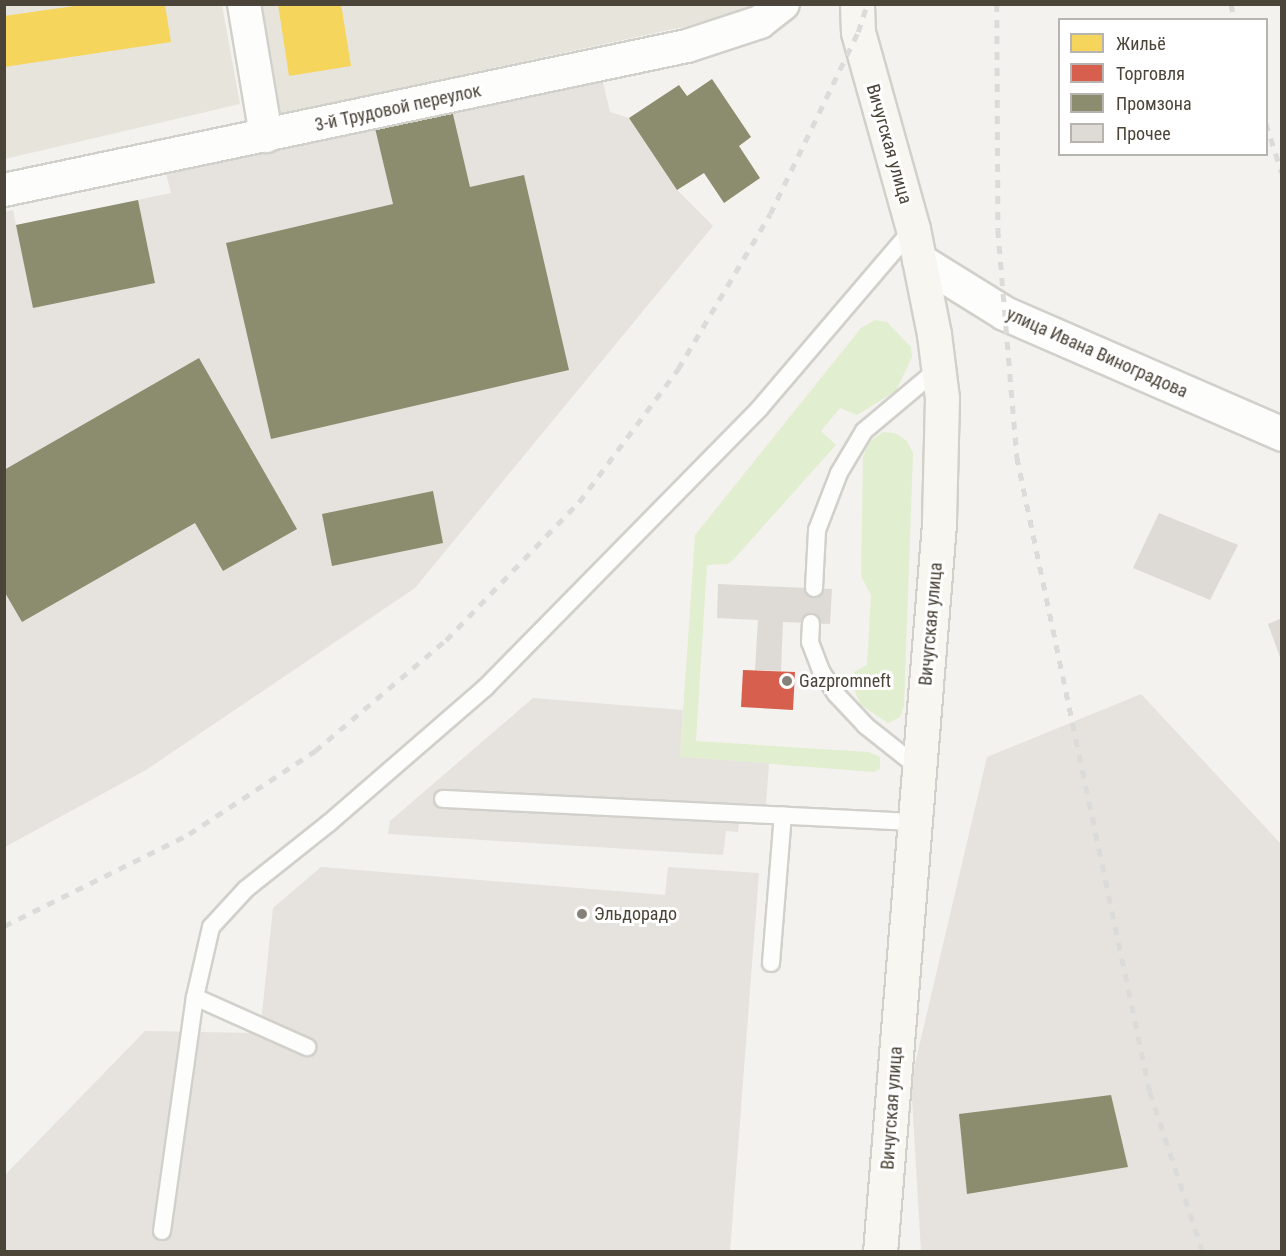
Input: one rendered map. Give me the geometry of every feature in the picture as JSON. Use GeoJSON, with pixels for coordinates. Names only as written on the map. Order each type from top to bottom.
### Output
{"type":"FeatureCollection","features":[{"type":"Feature","properties":{"kind":"main road","name":"Вичугская улица"},"geometry":{"type":"LineString","coordinates":[[857,4],[858,32],[916,244],[939,368],[942,440],[939,524],[880,1251]]}},
{"type":"Feature","properties":{"kind":"street"},"geometry":{"type":"LineString","coordinates":[[244,4],[266,136]]}},
{"type":"Feature","properties":{"kind":"street","name":"3-й Трудовой переулок"},"geometry":{"type":"LineString","coordinates":[[4,190],[687,46],[760,22],[783,4]]}},
{"type":"Feature","properties":{"kind":"street","name":"улица Ивана Виноградова"},"geometry":{"type":"LineString","coordinates":[[916,244],[1004,313],[1281,434]]}},
{"type":"Feature","properties":{"kind":"lane"},"geometry":{"type":"LineString","coordinates":[[162,1231],[195,997],[211,927],[246,889],[329,824],[485,688],[759,409],[916,244]]}},
{"type":"Feature","properties":{"kind":"lane"},"geometry":{"type":"LineString","coordinates":[[814,588],[817,530],[839,473],[864,431],[939,368]]}},
{"type":"Feature","properties":{"kind":"lane"},"geometry":{"type":"LineString","coordinates":[[811,623],[810,642],[820,671],[837,694],[866,726],[919,768]]}},
{"type":"Feature","properties":{"kind":"lane"},"geometry":{"type":"LineString","coordinates":[[443,799],[915,822]]}},
{"type":"Feature","properties":{"kind":"lane"},"geometry":{"type":"LineString","coordinates":[[771,963],[783,815]]}},
{"type":"Feature","properties":{"kind":"lane"},"geometry":{"type":"LineString","coordinates":[[195,997],[307,1047]]}},
{"type":"Feature","properties":{"kind":"shaded area"},"geometry":{"type":"Polygon","coordinates":[[[4,5],[222,5],[240,104],[5,159],[4,5]]]}},
{"type":"Feature","properties":{"kind":"shaded area"},"geometry":{"type":"Polygon","coordinates":[[[261,5],[750,5],[720,19],[279,114],[261,5]]]}},
{"type":"Feature","properties":{"kind":"shaded area"},"geometry":{"type":"Polygon","coordinates":[[[602,78],[610,112],[629,118],[677,190],[713,226],[415,588],[146,770],[5,847],[5,212],[13,210],[16,225],[171,193],[166,173],[602,78]]]}},
{"type":"Feature","properties":{"kind":"shaded area"},"geometry":{"type":"Polygon","coordinates":[[[1141,694],[1281,844],[1281,1251],[921,1251],[911,1081],[987,757],[1141,694]]]}},
{"type":"Feature","properties":{"kind":"shaded area"},"geometry":{"type":"Polygon","coordinates":[[[533,698],[683,710],[680,757],[769,763],[766,805],[741,803],[738,832],[726,831],[723,855],[388,834],[390,821],[533,698]]]}},
{"type":"Feature","properties":{"kind":"shaded area"},"geometry":{"type":"Polygon","coordinates":[[[321,867],[665,895],[668,867],[759,873],[730,1251],[5,1251],[4,1176],[145,1031],[260,1033],[273,908],[321,867]]]}},
{"type":"Feature","properties":{"kind":"green space"},"geometry":{"type":"Polygon","coordinates":[[[875,320],[887,322],[911,347],[912,357],[896,391],[857,415],[840,408],[821,431],[836,445],[733,560],[728,564],[707,565],[696,741],[869,752],[880,757],[880,769],[874,772],[680,757],[695,535],[861,328],[875,320]]]}},
{"type":"Feature","properties":{"kind":"green space"},"geometry":{"type":"Polygon","coordinates":[[[883,432],[895,433],[907,441],[913,453],[904,706],[900,717],[888,723],[861,705],[852,685],[854,672],[867,665],[871,595],[861,576],[863,457],[869,442],[883,432]]]}},
{"type":"Feature","properties":{"kind":"building: Жильё"},"geometry":{"type":"Polygon","coordinates":[[[278,4],[341,4],[351,66],[289,76],[278,4]]]}},
{"type":"Feature","properties":{"kind":"building: Жильё"},"geometry":{"type":"Polygon","coordinates":[[[81,5],[165,5],[171,42],[4,67],[4,16],[81,5]]]}},
{"type":"Feature","properties":{"kind":"building: Торговля"},"geometry":{"type":"Polygon","coordinates":[[[743,670],[795,672],[793,710],[741,707],[743,670]]]}},
{"type":"Feature","properties":{"kind":"building: Промзона"},"geometry":{"type":"Polygon","coordinates":[[[712,79],[751,137],[739,146],[760,178],[724,203],[704,173],[677,190],[629,118],[679,85],[687,96],[712,79]]]}},
{"type":"Feature","properties":{"kind":"building: Промзона"},"geometry":{"type":"Polygon","coordinates":[[[452,110],[470,187],[524,175],[569,370],[271,439],[226,243],[393,204],[375,128],[452,110]]]}},
{"type":"Feature","properties":{"kind":"building: Промзона"},"geometry":{"type":"Polygon","coordinates":[[[138,200],[155,283],[33,308],[16,225],[138,200]]]}},
{"type":"Feature","properties":{"kind":"building: Промзона"},"geometry":{"type":"Polygon","coordinates":[[[199,358],[297,529],[223,571],[195,523],[22,622],[4,591],[4,470],[199,358]]]}},
{"type":"Feature","properties":{"kind":"building: Промзона"},"geometry":{"type":"Polygon","coordinates":[[[433,491],[443,543],[332,566],[322,514],[433,491]]]}},
{"type":"Feature","properties":{"kind":"building: Промзона"},"geometry":{"type":"Polygon","coordinates":[[[1111,1095],[1128,1167],[967,1194],[959,1114],[1111,1095]]]}},
{"type":"Feature","properties":{"kind":"building: Прочее"},"geometry":{"type":"Polygon","coordinates":[[[1159,513],[1238,545],[1210,600],[1133,568],[1159,513]]]}},
{"type":"Feature","properties":{"kind":"building: Прочее"},"geometry":{"type":"Polygon","coordinates":[[[718,584],[832,589],[830,624],[783,622],[781,671],[755,670],[758,620],[717,618],[718,584]]]}},
{"type":"Feature","properties":{"kind":"building: Прочее"},"geometry":{"type":"Polygon","coordinates":[[[1282,618],[1282,660],[1281,660],[1268,624],[1282,618]]]}},
{"type":"Feature","properties":{"kind":"railway"},"geometry":{"type":"LineString","coordinates":[[4,926],[189,834],[315,751],[446,640],[579,502],[678,369],[770,214],[858,32],[867,4]]}},
{"type":"Feature","properties":{"kind":"railway"},"geometry":{"type":"LineString","coordinates":[[997,4],[998,230],[1017,457],[1150,1092],[1203,1252]]}},
{"type":"Feature","properties":{"kind":"railway"},"geometry":{"type":"LineString","coordinates":[[1231,4],[1234,18]]}},
{"type":"Feature","properties":{"kind":"railway"},"geometry":{"type":"LineString","coordinates":[[1268,129],[1282,173]]}},
{"type":"Feature","properties":{"kind":"place","name":"Gazpromneft"},"geometry":{"type":"Point","coordinates":[787,681]}},
{"type":"Feature","properties":{"kind":"place","name":"Эльдорадо"},"geometry":{"type":"Point","coordinates":[582,914]}}]}
